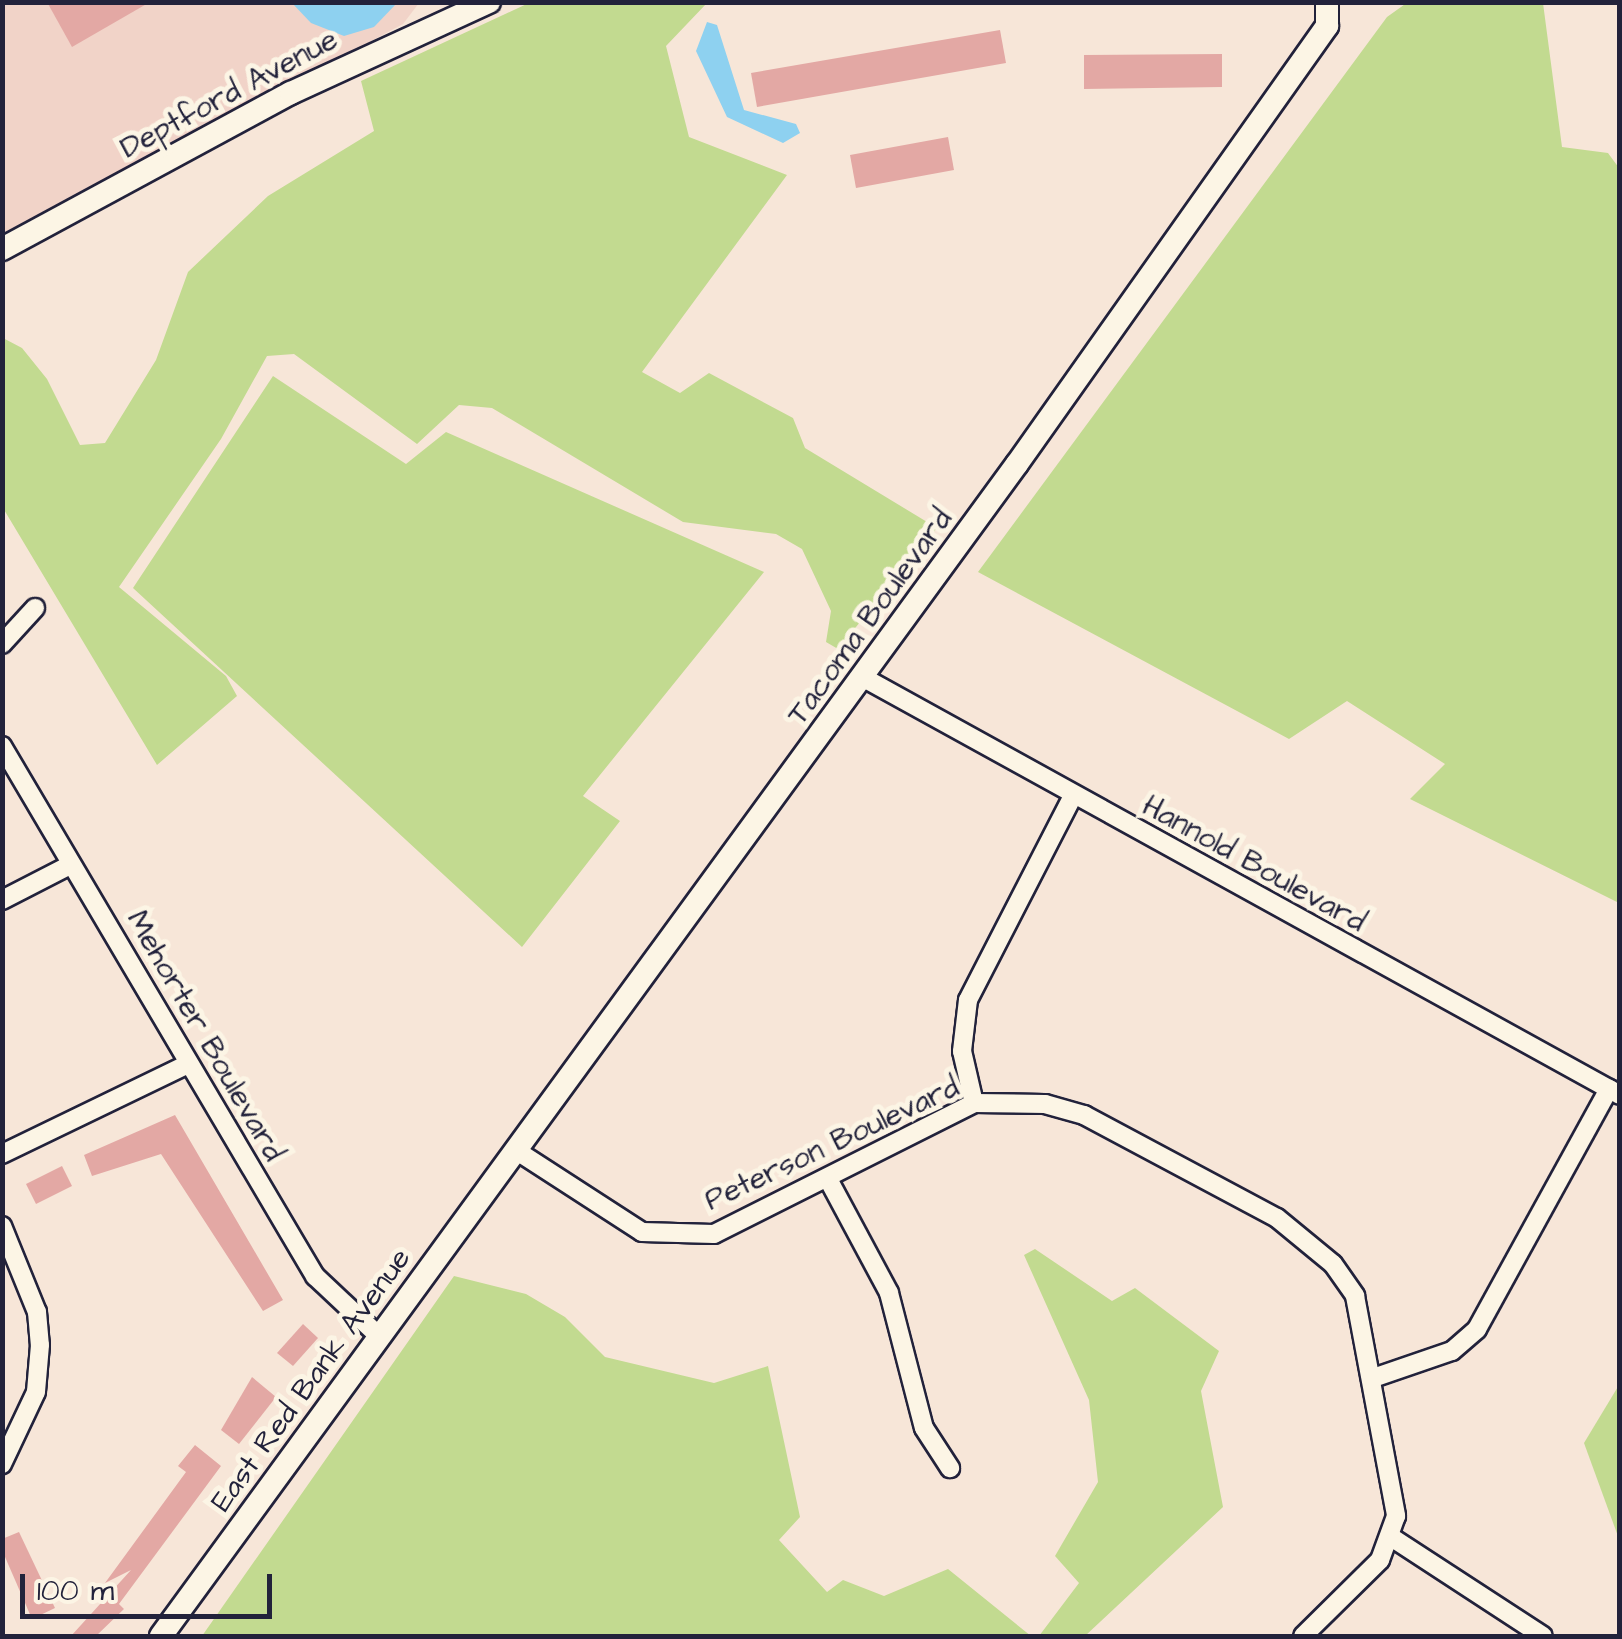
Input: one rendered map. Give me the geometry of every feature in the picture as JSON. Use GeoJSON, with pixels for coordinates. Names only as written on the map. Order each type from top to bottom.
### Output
{"type":"FeatureCollection","features":[{"type":"Feature","properties":{"kind":"street","name":"Deptford Avenue"},"geometry":{"type":"LineString","coordinates":[[2,249],[291,94],[489,2]]}},
{"type":"Feature","properties":{"kind":"street"},"geometry":{"type":"LineString","coordinates":[[1327,14],[1344,2]]}},
{"type":"Feature","properties":{"kind":"street","name":"Tacoma Boulevard"},"geometry":{"type":"LineString","coordinates":[[439,1256],[864,678],[1327,14]]}},
{"type":"Feature","properties":{"kind":"street"},"geometry":{"type":"LineString","coordinates":[[2,644],[35,608]]}},
{"type":"Feature","properties":{"kind":"street","name":"Hannold Boulevard"},"geometry":{"type":"LineString","coordinates":[[864,678],[1614,1092]]}},
{"type":"Feature","properties":{"kind":"street","name":"Mehorter Boulevard"},"geometry":{"type":"LineString","coordinates":[[2,746],[314,1276],[380,1336]]}},
{"type":"Feature","properties":{"kind":"street"},"geometry":{"type":"LineString","coordinates":[[974,1103],[962,1051],[968,1000],[1073,796]]}},
{"type":"Feature","properties":{"kind":"street"},"geometry":{"type":"LineString","coordinates":[[2,900],[70,864]]}},
{"type":"Feature","properties":{"kind":"street"},"geometry":{"type":"LineString","coordinates":[[2,1154],[188,1064]]}},
{"type":"Feature","properties":{"kind":"street"},"geometry":{"type":"LineString","coordinates":[[1376,1377],[1452,1350],[1476,1329],[1614,1092]]}},
{"type":"Feature","properties":{"kind":"street","name":"Peterson Boulevard"},"geometry":{"type":"LineString","coordinates":[[517,1151],[642,1232],[714,1234],[974,1103],[1044,1104],[1084,1116],[1278,1218],[1333,1264],[1355,1296],[1376,1377],[1396,1516],[1391,1536]]}},
{"type":"Feature","properties":{"kind":"street"},"geometry":{"type":"LineString","coordinates":[[828,1179],[890,1293],[924,1428],[950,1468]]}},
{"type":"Feature","properties":{"kind":"street"},"geometry":{"type":"LineString","coordinates":[[2,1226],[36,1312],[40,1346],[26,1422],[2,1464]]}},
{"type":"Feature","properties":{"kind":"street","name":"East Red Bank Avenue"},"geometry":{"type":"LineString","coordinates":[[162,1636],[439,1256]]}},
{"type":"Feature","properties":{"kind":"street"},"geometry":{"type":"LineString","coordinates":[[1303,1636],[1362,1580],[1391,1536],[1543,1636]]}},
{"type":"Feature","properties":{"kind":"shaded area"},"geometry":{"type":"Polygon","coordinates":[[[3,3],[419,3],[403,24],[3,239],[3,3]]]}},
{"type":"Feature","properties":{"kind":"green space"},"geometry":{"type":"Polygon","coordinates":[[[531,2],[707,3],[666,46],[689,137],[787,175],[642,372],[680,393],[709,373],[793,418],[805,448],[937,528],[838,649],[826,642],[831,611],[802,549],[776,534],[683,522],[492,408],[459,405],[417,444],[294,354],[267,356],[221,439],[119,587],[226,676],[237,696],[157,765],[3,508],[3,338],[22,348],[47,379],[80,445],[105,443],[156,360],[188,272],[268,196],[374,131],[361,81],[531,2]]]}},
{"type":"Feature","properties":{"kind":"green space"},"geometry":{"type":"Polygon","coordinates":[[[1408,2],[1543,3],[1562,147],[1608,153],[1619,168],[1619,903],[1410,799],[1445,764],[1347,701],[1289,739],[978,572],[1387,17],[1408,2]]]}},
{"type":"Feature","properties":{"kind":"green space"},"geometry":{"type":"Polygon","coordinates":[[[273,376],[406,464],[446,432],[764,572],[583,796],[620,821],[522,947],[133,588],[273,376]]]}},
{"type":"Feature","properties":{"kind":"green space"},"geometry":{"type":"Polygon","coordinates":[[[1035,1249],[1112,1301],[1135,1288],[1219,1351],[1201,1391],[1223,1507],[1085,1636],[1039,1636],[1079,1583],[1055,1556],[1098,1482],[1089,1400],[1024,1255],[1035,1249]]]}},
{"type":"Feature","properties":{"kind":"green space"},"geometry":{"type":"Polygon","coordinates":[[[454,1276],[526,1294],[565,1317],[605,1357],[714,1383],[768,1366],[800,1517],[779,1540],[827,1592],[843,1580],[884,1596],[948,1569],[1031,1636],[202,1636],[454,1276]]]}},
{"type":"Feature","properties":{"kind":"green space"},"geometry":{"type":"Polygon","coordinates":[[[1619,1385],[1619,1539],[1584,1443],[1619,1385]]]}},
{"type":"Feature","properties":{"kind":"water"},"geometry":{"type":"Polygon","coordinates":[[[292,3],[397,3],[374,27],[344,36],[311,23],[292,3]]]}},
{"type":"Feature","properties":{"kind":"water"},"geometry":{"type":"Polygon","coordinates":[[[707,22],[717,25],[744,110],[796,124],[800,133],[783,143],[727,117],[696,51],[707,22]]]}},
{"type":"Feature","properties":{"kind":"building"},"geometry":{"type":"Polygon","coordinates":[[[47,2],[150,2],[72,47],[47,2]]]}},
{"type":"Feature","properties":{"kind":"building"},"geometry":{"type":"Polygon","coordinates":[[[1000,30],[1006,63],[757,107],[751,73],[1000,30]]]}},
{"type":"Feature","properties":{"kind":"building"},"geometry":{"type":"Polygon","coordinates":[[[1222,54],[1222,87],[1084,89],[1084,55],[1222,54]]]}},
{"type":"Feature","properties":{"kind":"building"},"geometry":{"type":"Polygon","coordinates":[[[948,137],[954,170],[856,188],[850,155],[948,137]]]}},
{"type":"Feature","properties":{"kind":"building"},"geometry":{"type":"Polygon","coordinates":[[[175,1115],[283,1300],[263,1311],[161,1154],[92,1176],[84,1155],[175,1115]]]}},
{"type":"Feature","properties":{"kind":"building"},"geometry":{"type":"Polygon","coordinates":[[[62,1166],[72,1186],[36,1204],[26,1184],[62,1166]]]}},
{"type":"Feature","properties":{"kind":"building"},"geometry":{"type":"Polygon","coordinates":[[[303,1324],[318,1338],[293,1366],[277,1353],[303,1324]]]}},
{"type":"Feature","properties":{"kind":"building"},"geometry":{"type":"Polygon","coordinates":[[[252,1377],[276,1397],[239,1444],[221,1430],[252,1377]]]}},
{"type":"Feature","properties":{"kind":"building"},"geometry":{"type":"Polygon","coordinates":[[[195,1445],[221,1466],[119,1604],[124,1609],[96,1636],[71,1636],[131,1570],[105,1583],[186,1472],[178,1466],[195,1445]]]}},
{"type":"Feature","properties":{"kind":"building"},"geometry":{"type":"Polygon","coordinates":[[[19,1532],[55,1608],[32,1619],[2,1550],[2,1539],[19,1532]]]}}]}
